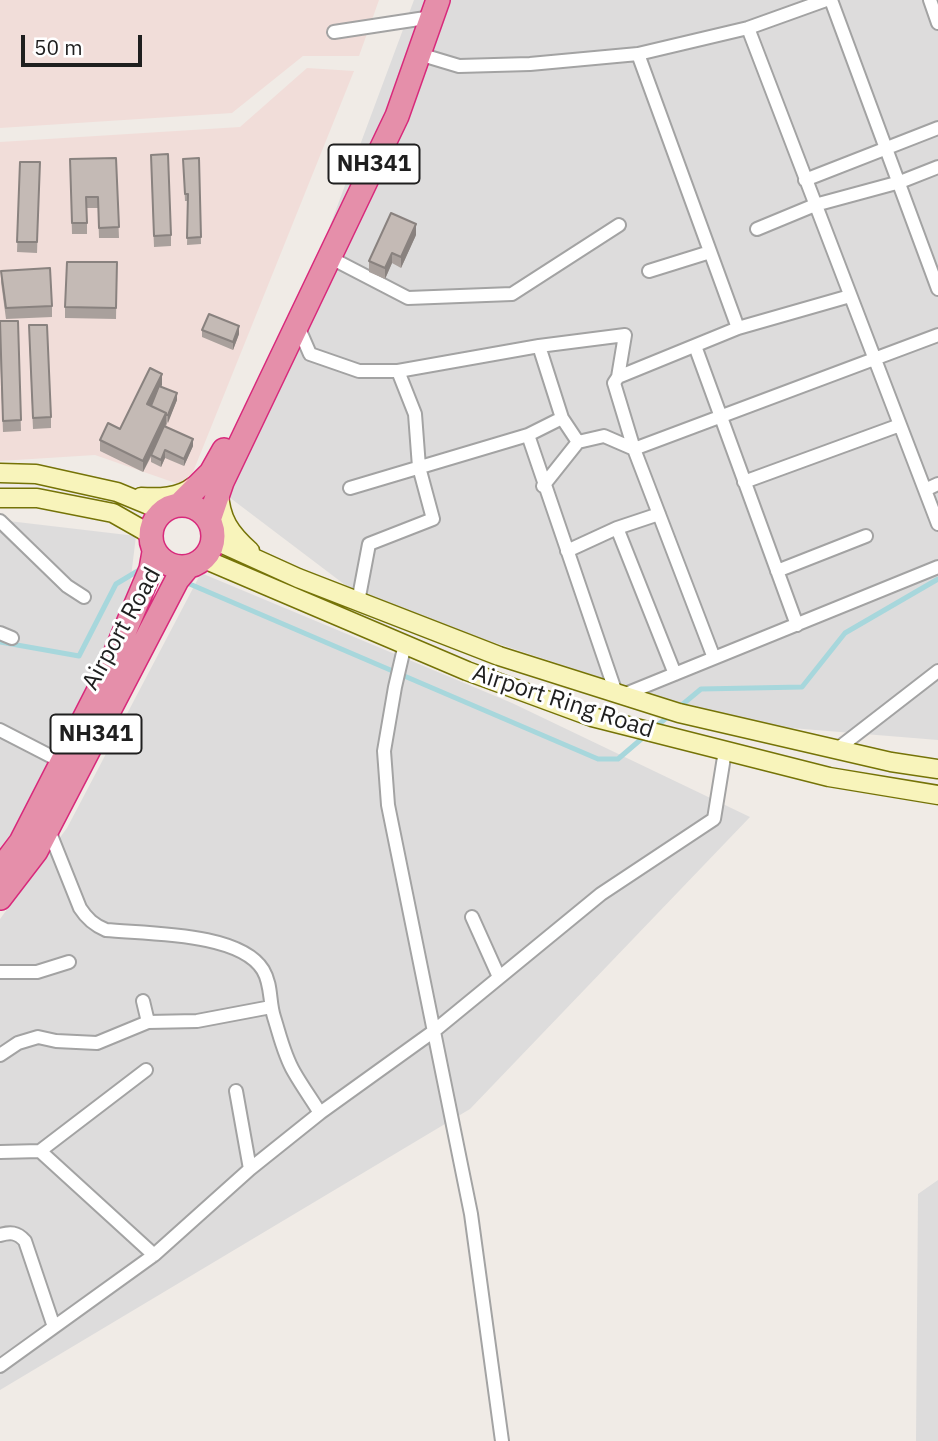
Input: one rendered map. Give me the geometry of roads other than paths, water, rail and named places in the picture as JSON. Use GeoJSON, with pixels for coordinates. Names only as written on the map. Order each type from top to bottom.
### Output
{"type":"FeatureCollection","features":[{"type":"Feature","properties":{"kind":"highway","name":"NH341"},"geometry":{"type":"LineString","coordinates":[[196,563],[213,544],[211,528],[215,482],[297,323],[397,116],[435,8]]}},
{"type":"Feature","properties":{"kind":"highway","name":"NH341"},"geometry":{"type":"LineString","coordinates":[[152,543],[156,517],[215,482]]}},
{"type":"Feature","properties":{"kind":"highway"},"geometry":{"type":"LineString","coordinates":[[171,508],[197,508],[211,528]]}},
{"type":"Feature","properties":{"kind":"highway"},"geometry":{"type":"LineString","coordinates":[[152,543],[169,565],[196,563]]}},
{"type":"Feature","properties":{"kind":"highway","name":"Airport Road"},"geometry":{"type":"LineString","coordinates":[[0,870],[22,842],[103,682],[151,569],[152,543]]}},
{"type":"Feature","properties":{"kind":"highway","name":"Airport Road"},"geometry":{"type":"LineString","coordinates":[[0,898],[36,851],[177,580],[196,563]]}},
{"type":"Feature","properties":{"kind":"main road"},"geometry":{"type":"LineString","coordinates":[[0,473],[36,474],[141,497],[165,497],[215,482],[220,509],[228,528],[250,551],[272,566]]}},
{"type":"Feature","properties":{"kind":"main road"},"geometry":{"type":"LineString","coordinates":[[117,492],[171,508]]}},
{"type":"Feature","properties":{"kind":"main road"},"geometry":{"type":"LineString","coordinates":[[0,498],[37,498],[113,513],[152,543]]}},
{"type":"Feature","properties":{"kind":"main road","name":"Airport Ring Road"},"geometry":{"type":"LineString","coordinates":[[211,528],[223,544],[272,566],[499,656],[679,713],[891,762],[938,769]]}},
{"type":"Feature","properties":{"kind":"main road","name":"Airport Ring Road"},"geometry":{"type":"LineString","coordinates":[[196,563],[467,671],[592,717],[829,777],[938,795]]}},
{"type":"Feature","properties":{"kind":"street"},"geometry":{"type":"LineString","coordinates":[[419,54],[459,66],[530,64],[638,54],[748,28],[829,0],[900,182],[938,289]]}},
{"type":"Feature","properties":{"kind":"street"},"geometry":{"type":"LineString","coordinates":[[930,0],[938,23]]}},
{"type":"Feature","properties":{"kind":"street"},"geometry":{"type":"LineString","coordinates":[[334,32],[435,8]]}},
{"type":"Feature","properties":{"kind":"street"},"geometry":{"type":"LineString","coordinates":[[748,28],[938,524]]}},
{"type":"Feature","properties":{"kind":"street"},"geometry":{"type":"LineString","coordinates":[[638,54],[738,328]]}},
{"type":"Feature","properties":{"kind":"street"},"geometry":{"type":"LineString","coordinates":[[805,180],[938,128]]}},
{"type":"Feature","properties":{"kind":"street"},"geometry":{"type":"LineString","coordinates":[[757,229],[815,205],[900,182],[938,167]]}},
{"type":"Feature","properties":{"kind":"street"},"geometry":{"type":"LineString","coordinates":[[329,257],[408,298],[512,294],[619,225]]}},
{"type":"Feature","properties":{"kind":"street"},"geometry":{"type":"LineString","coordinates":[[649,271],[710,252]]}},
{"type":"Feature","properties":{"kind":"street"},"geometry":{"type":"LineString","coordinates":[[618,377],[738,328],[850,296]]}},
{"type":"Feature","properties":{"kind":"street"},"geometry":{"type":"LineString","coordinates":[[297,323],[310,354],[359,371],[398,371],[539,346],[625,335],[618,377],[614,383],[634,449],[714,658]]}},
{"type":"Feature","properties":{"kind":"street"},"geometry":{"type":"LineString","coordinates":[[543,486],[578,442],[604,436],[634,449],[938,335]]}},
{"type":"Feature","properties":{"kind":"street"},"geometry":{"type":"LineString","coordinates":[[539,346],[562,418],[578,442]]}},
{"type":"Feature","properties":{"kind":"street"},"geometry":{"type":"LineString","coordinates":[[695,346],[719,418],[797,625]]}},
{"type":"Feature","properties":{"kind":"street"},"geometry":{"type":"LineString","coordinates":[[358,602],[369,544],[433,519],[419,467],[415,414],[398,371]]}},
{"type":"Feature","properties":{"kind":"street"},"geometry":{"type":"LineString","coordinates":[[350,488],[528,435],[562,418]]}},
{"type":"Feature","properties":{"kind":"street"},"geometry":{"type":"LineString","coordinates":[[744,482],[900,425]]}},
{"type":"Feature","properties":{"kind":"street"},"geometry":{"type":"LineString","coordinates":[[528,435],[543,486],[619,694],[675,674],[938,567]]}},
{"type":"Feature","properties":{"kind":"street"},"geometry":{"type":"LineString","coordinates":[[925,489],[938,484]]}},
{"type":"Feature","properties":{"kind":"street"},"geometry":{"type":"LineString","coordinates":[[567,551],[617,528],[659,514]]}},
{"type":"Feature","properties":{"kind":"street"},"geometry":{"type":"LineString","coordinates":[[0,521],[67,586],[84,597]]}},
{"type":"Feature","properties":{"kind":"street"},"geometry":{"type":"LineString","coordinates":[[617,528],[675,674]]}},
{"type":"Feature","properties":{"kind":"street"},"geometry":{"type":"LineString","coordinates":[[777,571],[866,536]]}},
{"type":"Feature","properties":{"kind":"street"},"geometry":{"type":"LineString","coordinates":[[405,645],[384,751],[388,805],[471,1214],[502,1441]]}},
{"type":"Feature","properties":{"kind":"street"},"geometry":{"type":"LineString","coordinates":[[836,750],[938,671]]}},
{"type":"Feature","properties":{"kind":"street"},"geometry":{"type":"LineString","coordinates":[[0,730],[62,762]]}},
{"type":"Feature","properties":{"kind":"street"},"geometry":{"type":"LineString","coordinates":[[0,1366],[155,1255],[250,1169],[320,1113],[434,1031],[601,894],[714,819],[725,751]]}},
{"type":"Feature","properties":{"kind":"street"},"geometry":{"type":"LineString","coordinates":[[48,827],[72,890],[88,920],[106,930],[191,938],[228,946],[249,956],[263,970],[270,988],[271,1007],[284,1051],[320,1113]]}},
{"type":"Feature","properties":{"kind":"street"},"geometry":{"type":"LineString","coordinates":[[472,917],[499,977]]}},
{"type":"Feature","properties":{"kind":"street"},"geometry":{"type":"LineString","coordinates":[[0,972],[37,972],[69,962]]}},
{"type":"Feature","properties":{"kind":"street"},"geometry":{"type":"LineString","coordinates":[[143,1001],[148,1022]]}},
{"type":"Feature","properties":{"kind":"street"},"geometry":{"type":"LineString","coordinates":[[0,1055],[18,1043],[38,1037],[56,1041],[97,1043],[148,1022],[197,1021],[271,1007]]}},
{"type":"Feature","properties":{"kind":"street"},"geometry":{"type":"LineString","coordinates":[[0,1152],[40,1151],[146,1070]]}},
{"type":"Feature","properties":{"kind":"street"},"geometry":{"type":"LineString","coordinates":[[236,1091],[250,1169]]}},
{"type":"Feature","properties":{"kind":"street"},"geometry":{"type":"LineString","coordinates":[[40,1151],[155,1255]]}},
{"type":"Feature","properties":{"kind":"street"},"geometry":{"type":"LineString","coordinates":[[0,1235],[10,1232],[25,1241],[54,1327]]}},
{"type":"Feature","properties":{"kind":"waterway"},"geometry":{"type":"LineString","coordinates":[[0,642],[79,656],[116,584],[141,569]]}},
{"type":"Feature","properties":{"kind":"waterway"},"geometry":{"type":"LineString","coordinates":[[677,709],[701,689],[802,687],[845,633],[938,579]]}},
{"type":"Feature","properties":{"kind":"waterway"},"geometry":{"type":"LineString","coordinates":[[185,582],[598,759],[618,759],[646,735]]}},
{"type":"Feature","properties":{"kind":"waterway"},"geometry":{"type":"LineString","coordinates":[[653,729],[670,715]]}}]}
